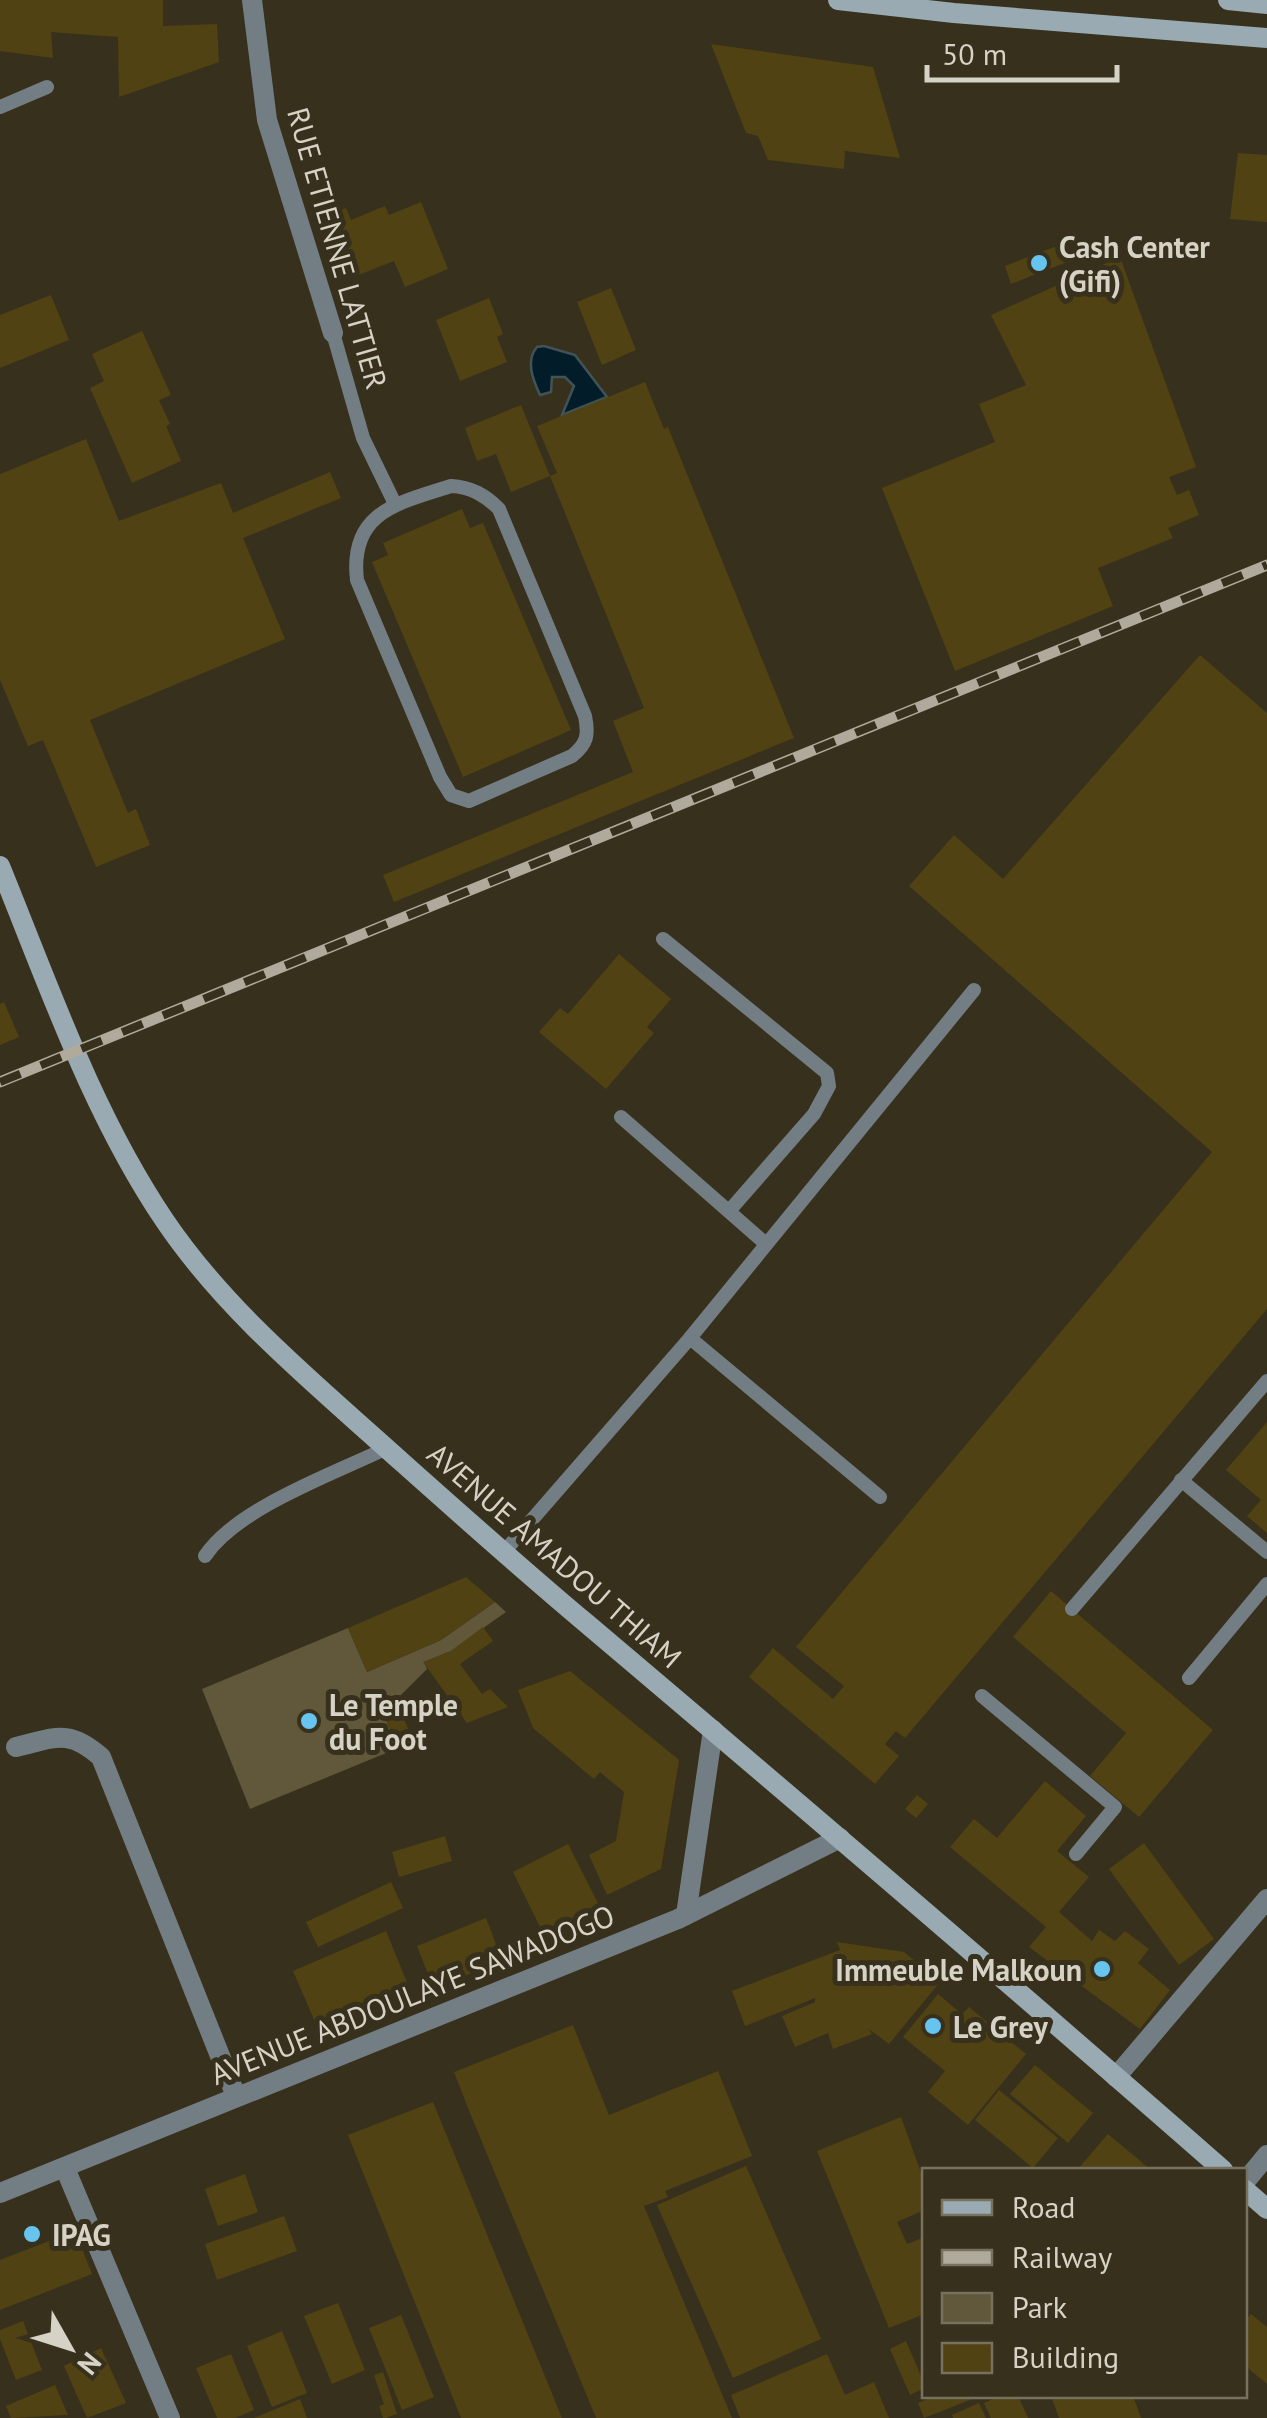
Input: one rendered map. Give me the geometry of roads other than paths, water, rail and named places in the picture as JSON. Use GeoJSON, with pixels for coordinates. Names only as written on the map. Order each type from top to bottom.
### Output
{"type":"FeatureCollection","features":[{"type":"Feature","properties":{"kind":"main road"},"geometry":{"type":"LineString","coordinates":[[838,0],[973,15],[1267,38]]}},
{"type":"Feature","properties":{"kind":"main road"},"geometry":{"type":"LineString","coordinates":[[1228,0],[1267,4]]}},
{"type":"Feature","properties":{"kind":"main road","name":"AVENUE AMADOU THIAM"},"geometry":{"type":"LineString","coordinates":[[0,866],[74,1050],[125,1157],[165,1221],[238,1308],[311,1381],[503,1553],[1221,2168]]}},
{"type":"Feature","properties":{"kind":"main road"},"geometry":{"type":"LineString","coordinates":[[1247,2189],[1267,2210]]}},
{"type":"Feature","properties":{"kind":"street","name":"RUE ETIENNE LATTIER"},"geometry":{"type":"LineString","coordinates":[[252,0],[266,120],[333,332]]}},
{"type":"Feature","properties":{"kind":"street"},"geometry":{"type":"LineString","coordinates":[[686,1915],[712,1730]]}},
{"type":"Feature","properties":{"kind":"street"},"geometry":{"type":"LineString","coordinates":[[16,1747],[66,1736],[101,1757],[236,2096]]}},
{"type":"Feature","properties":{"kind":"street","name":"AVENUE ABDOULAYE SAWADOGO"},"geometry":{"type":"LineString","coordinates":[[0,2193],[686,1915],[840,1838]]}},
{"type":"Feature","properties":{"kind":"street"},"geometry":{"type":"LineString","coordinates":[[1116,2076],[1267,1899]]}},
{"type":"Feature","properties":{"kind":"street"},"geometry":{"type":"LineString","coordinates":[[1247,2182],[1267,2155]]}},
{"type":"Feature","properties":{"kind":"street"},"geometry":{"type":"LineString","coordinates":[[65,2168],[170,2418]]}},
{"type":"Feature","properties":{"kind":"lane"},"geometry":{"type":"LineString","coordinates":[[0,107],[48,87]]}},
{"type":"Feature","properties":{"kind":"lane","name":"RUE ETIENNE LATTIER"},"geometry":{"type":"LineString","coordinates":[[333,332],[363,438],[396,504]]}},
{"type":"Feature","properties":{"kind":"lane"},"geometry":{"type":"LineString","coordinates":[[450,486],[465,486],[500,509],[586,716],[585,746],[572,756],[480,798],[460,800],[452,795],[440,777],[358,580],[356,548],[375,518],[396,504],[450,486]]}},
{"type":"Feature","properties":{"kind":"lane"},"geometry":{"type":"LineString","coordinates":[[663,939],[826,1073],[829,1086],[824,1099],[730,1210]]}},
{"type":"Feature","properties":{"kind":"lane"},"geometry":{"type":"LineString","coordinates":[[503,1553],[690,1338],[974,990]]}},
{"type":"Feature","properties":{"kind":"lane"},"geometry":{"type":"LineString","coordinates":[[620,1116],[766,1244]]}},
{"type":"Feature","properties":{"kind":"lane"},"geometry":{"type":"LineString","coordinates":[[690,1338],[880,1498]]}},
{"type":"Feature","properties":{"kind":"lane"},"geometry":{"type":"LineString","coordinates":[[1072,1608],[1267,1381]]}},
{"type":"Feature","properties":{"kind":"lane"},"geometry":{"type":"LineString","coordinates":[[205,1556],[217,1538],[242,1519],[387,1448]]}},
{"type":"Feature","properties":{"kind":"lane"},"geometry":{"type":"LineString","coordinates":[[1180,1480],[1267,1552]]}},
{"type":"Feature","properties":{"kind":"lane"},"geometry":{"type":"LineString","coordinates":[[1189,1678],[1267,1584]]}},
{"type":"Feature","properties":{"kind":"lane"},"geometry":{"type":"LineString","coordinates":[[982,1696],[1116,1807],[1076,1854]]}},
{"type":"Feature","properties":{"kind":"water"},"geometry":{"type":"Polygon","coordinates":[[[544,346],[575,355],[607,397],[562,415],[574,386],[565,377],[552,377],[551,392],[540,395],[531,364],[533,352],[544,346]]]}},
{"type":"Feature","properties":{"kind":"railway"},"geometry":{"type":"LineString","coordinates":[[0,1082],[1267,565]]}},
{"type":"Feature","properties":{"kind":"place","name":"Cash Center (Gifi)"},"geometry":{"type":"Point","coordinates":[1039,263]}},
{"type":"Feature","properties":{"kind":"place","name":"Le Temple du Foot"},"geometry":{"type":"Point","coordinates":[309,1721]}},
{"type":"Feature","properties":{"kind":"place","name":"Immeuble Malkoun"},"geometry":{"type":"Point","coordinates":[1102,1969]}},
{"type":"Feature","properties":{"kind":"place","name":"Le Grey"},"geometry":{"type":"Point","coordinates":[933,2026]}},
{"type":"Feature","properties":{"kind":"place","name":"IPAG"},"geometry":{"type":"Point","coordinates":[32,2234]}}]}
